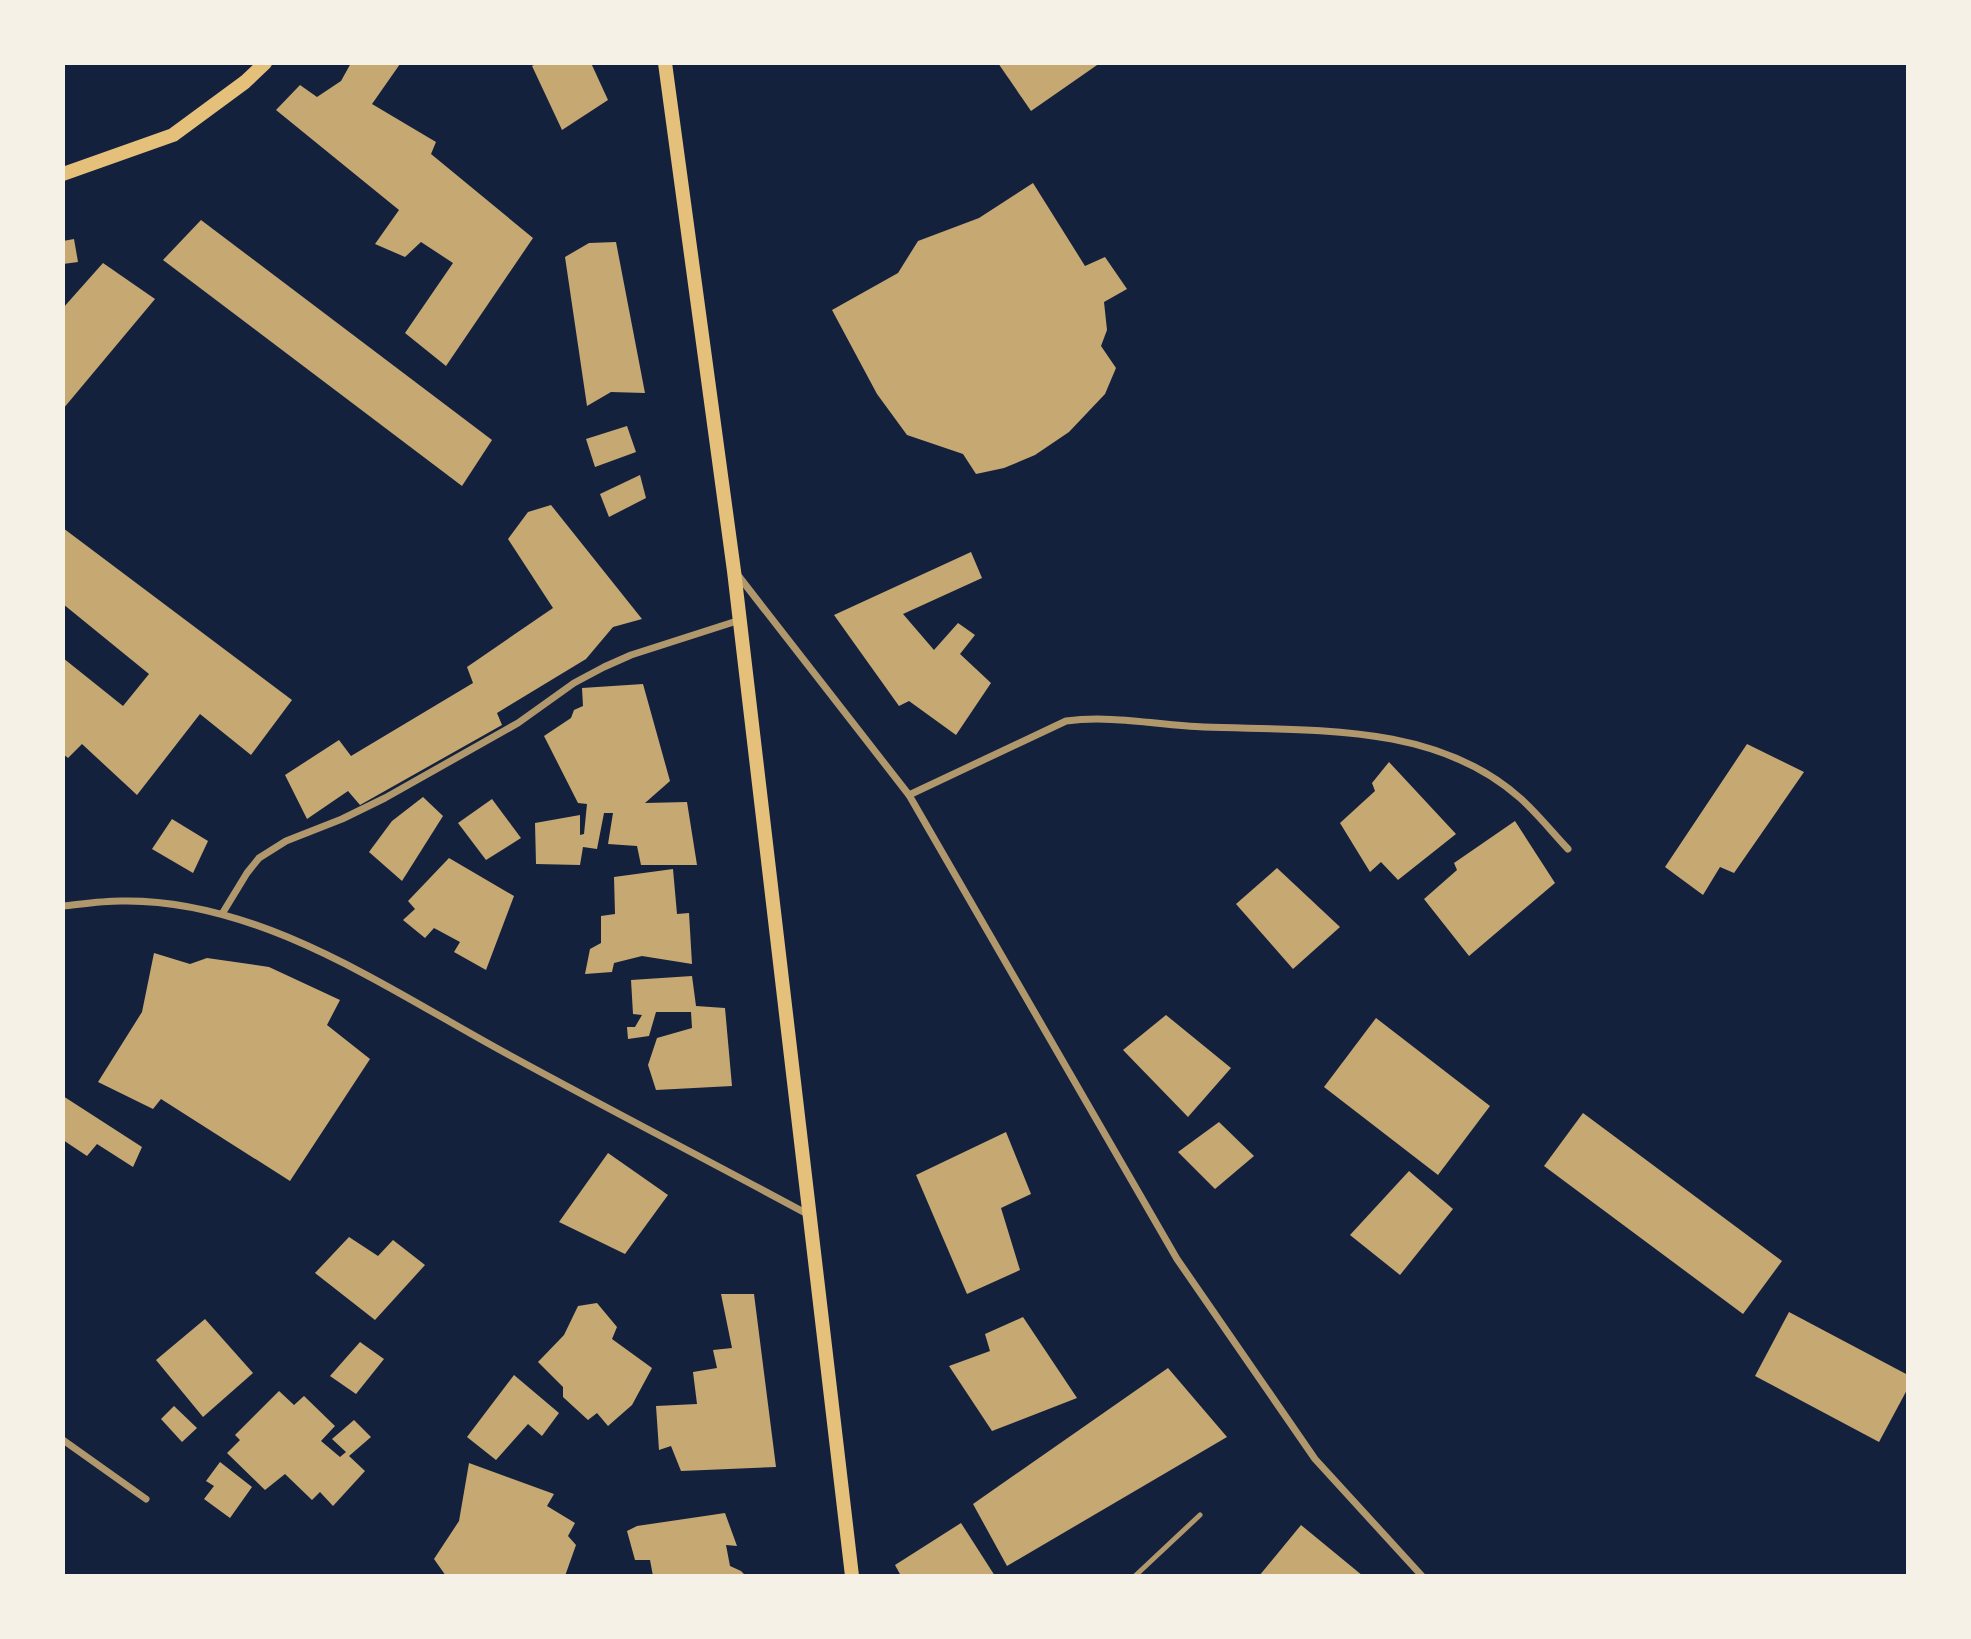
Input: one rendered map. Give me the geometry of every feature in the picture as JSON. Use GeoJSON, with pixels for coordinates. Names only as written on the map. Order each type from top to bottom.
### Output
{"type":"FeatureCollection","features":[{"type":"Feature","properties":{"kind":"main road"},"geometry":{"type":"LineString","coordinates":[[63,174],[173,135],[245,82],[265,63]]}},
{"type":"Feature","properties":{"kind":"main road"},"geometry":{"type":"LineString","coordinates":[[665,63],[734,571],[852,1576]]}},
{"type":"Feature","properties":{"kind":"street"},"geometry":{"type":"LineString","coordinates":[[734,571],[909,795],[1177,1259],[1315,1459],[1422,1576]]}},
{"type":"Feature","properties":{"kind":"street"},"geometry":{"type":"LineString","coordinates":[[222,914],[259,858],[286,841],[342,819],[385,798],[517,723],[574,683],[604,667],[631,655],[740,620]]}},
{"type":"Feature","properties":{"kind":"street"},"geometry":{"type":"LineString","coordinates":[[909,795],[1066,721],[1090,718],[1170,726],[1341,732],[1395,739],[1423,746],[1479,769],[1520,797],[1568,849]]}},
{"type":"Feature","properties":{"kind":"street"},"geometry":{"type":"LineString","coordinates":[[63,906],[122,900],[169,904],[222,914],[308,944],[470,1034],[811,1216]]}},
{"type":"Feature","properties":{"kind":"street"},"geometry":{"type":"LineString","coordinates":[[63,1440],[146,1499]]}},
{"type":"Feature","properties":{"kind":"lane"},"geometry":{"type":"LineString","coordinates":[[1135,1576],[1200,1516]]}},
{"type":"Feature","properties":{"kind":"building"},"geometry":{"type":"Polygon","coordinates":[[[351,63],[400,64],[372,104],[436,142],[431,154],[533,238],[446,366],[405,333],[453,263],[421,242],[405,257],[375,244],[399,210],[276,110],[300,85],[317,97],[341,81],[351,63]]]}},
{"type":"Feature","properties":{"kind":"building"},"geometry":{"type":"Polygon","coordinates":[[[537,63],[591,63],[608,100],[562,130],[532,66],[537,63]]]}},
{"type":"Feature","properties":{"kind":"building"},"geometry":{"type":"Polygon","coordinates":[[[998,63],[1100,63],[1031,111],[998,63]]]}},
{"type":"Feature","properties":{"kind":"building"},"geometry":{"type":"Polygon","coordinates":[[[1033,183],[1085,266],[1105,257],[1127,289],[1104,302],[1107,330],[1101,346],[1116,368],[1105,394],[1069,432],[1035,455],[1004,468],[976,474],[963,454],[907,435],[877,394],[832,310],[898,273],[918,241],[979,218],[1033,183]]]}},
{"type":"Feature","properties":{"kind":"building"},"geometry":{"type":"Polygon","coordinates":[[[201,220],[492,440],[462,486],[163,260],[201,220]]]}},
{"type":"Feature","properties":{"kind":"building"},"geometry":{"type":"Polygon","coordinates":[[[74,239],[78,262],[63,264],[63,241],[74,239]]]}},
{"type":"Feature","properties":{"kind":"building"},"geometry":{"type":"Polygon","coordinates":[[[616,242],[645,393],[611,392],[587,406],[565,257],[589,243],[616,242]]]}},
{"type":"Feature","properties":{"kind":"building"},"geometry":{"type":"Polygon","coordinates":[[[103,263],[155,299],[63,409],[63,308],[103,263]]]}},
{"type":"Feature","properties":{"kind":"building"},"geometry":{"type":"Polygon","coordinates":[[[627,426],[636,452],[595,467],[586,439],[627,426]]]}},
{"type":"Feature","properties":{"kind":"building"},"geometry":{"type":"Polygon","coordinates":[[[640,475],[646,498],[609,517],[600,494],[640,475]]]}},
{"type":"Feature","properties":{"kind":"building"},"geometry":{"type":"Polygon","coordinates":[[[551,505],[642,619],[613,627],[586,659],[497,713],[502,725],[360,805],[348,791],[307,819],[285,775],[339,740],[351,756],[473,683],[467,667],[553,608],[508,539],[528,512],[551,505]]]}},
{"type":"Feature","properties":{"kind":"building"},"geometry":{"type":"Polygon","coordinates":[[[63,528],[292,700],[251,755],[200,714],[137,795],[82,744],[68,758],[63,754],[63,658],[123,706],[149,674],[63,604],[63,528]]]}},
{"type":"Feature","properties":{"kind":"building"},"geometry":{"type":"Polygon","coordinates":[[[971,552],[982,578],[903,614],[934,650],[958,623],[975,635],[960,654],[991,683],[956,735],[909,701],[899,706],[834,615],[971,552]]]}},
{"type":"Feature","properties":{"kind":"building"},"geometry":{"type":"Polygon","coordinates":[[[643,684],[670,781],[645,803],[687,802],[697,865],[641,865],[637,846],[608,844],[613,813],[604,813],[597,849],[583,847],[580,865],[536,864],[535,823],[580,815],[580,835],[584,834],[587,804],[578,803],[544,736],[571,718],[574,710],[583,706],[582,688],[643,684]]]}},
{"type":"Feature","properties":{"kind":"building"},"geometry":{"type":"Polygon","coordinates":[[[1747,744],[1804,772],[1734,873],[1720,867],[1703,895],[1665,867],[1747,744]]]}},
{"type":"Feature","properties":{"kind":"building"},"geometry":{"type":"Polygon","coordinates":[[[1389,762],[1456,834],[1398,880],[1381,862],[1370,872],[1340,823],[1375,791],[1372,783],[1389,762]]]}},
{"type":"Feature","properties":{"kind":"building"},"geometry":{"type":"Polygon","coordinates":[[[423,797],[443,816],[402,881],[369,852],[392,821],[423,797]]]}},
{"type":"Feature","properties":{"kind":"building"},"geometry":{"type":"Polygon","coordinates":[[[492,799],[521,838],[486,860],[458,823],[492,799]]]}},
{"type":"Feature","properties":{"kind":"building"},"geometry":{"type":"Polygon","coordinates":[[[172,819],[208,841],[193,873],[152,849],[172,819]]]}},
{"type":"Feature","properties":{"kind":"building"},"geometry":{"type":"Polygon","coordinates":[[[1515,821],[1555,883],[1469,956],[1424,899],[1457,870],[1454,863],[1515,821]]]}},
{"type":"Feature","properties":{"kind":"building"},"geometry":{"type":"Polygon","coordinates":[[[449,858],[514,896],[486,970],[454,952],[460,942],[434,928],[425,938],[403,920],[415,909],[408,901],[449,858]]]}},
{"type":"Feature","properties":{"kind":"building"},"geometry":{"type":"Polygon","coordinates":[[[1277,868],[1340,927],[1293,969],[1236,904],[1277,868]]]}},
{"type":"Feature","properties":{"kind":"building"},"geometry":{"type":"Polygon","coordinates":[[[673,869],[677,914],[689,913],[692,964],[642,956],[614,963],[612,972],[585,974],[590,949],[601,943],[601,916],[615,914],[614,877],[673,869]]]}},
{"type":"Feature","properties":{"kind":"building"},"geometry":{"type":"Polygon","coordinates":[[[154,953],[190,964],[207,958],[269,967],[340,1000],[327,1025],[370,1059],[290,1181],[161,1099],[153,1109],[98,1082],[142,1012],[154,953]]]}},
{"type":"Feature","properties":{"kind":"building"},"geometry":{"type":"Polygon","coordinates":[[[692,976],[696,1006],[725,1008],[732,1086],[656,1090],[648,1065],[657,1038],[692,1028],[691,1012],[656,1012],[649,1036],[628,1039],[627,1027],[635,1027],[642,1015],[633,1014],[631,980],[692,976]]]}},
{"type":"Feature","properties":{"kind":"building"},"geometry":{"type":"Polygon","coordinates":[[[1166,1015],[1231,1068],[1188,1117],[1123,1050],[1166,1015]]]}},
{"type":"Feature","properties":{"kind":"building"},"geometry":{"type":"Polygon","coordinates":[[[1376,1018],[1490,1106],[1438,1175],[1324,1087],[1376,1018]]]}},
{"type":"Feature","properties":{"kind":"building"},"geometry":{"type":"Polygon","coordinates":[[[63,1096],[142,1147],[133,1167],[97,1144],[87,1156],[63,1140],[63,1096]]]}},
{"type":"Feature","properties":{"kind":"building"},"geometry":{"type":"Polygon","coordinates":[[[1583,1113],[1782,1261],[1743,1314],[1544,1166],[1583,1113]]]}},
{"type":"Feature","properties":{"kind":"building"},"geometry":{"type":"Polygon","coordinates":[[[1219,1122],[1254,1156],[1215,1189],[1178,1152],[1219,1122]]]}},
{"type":"Feature","properties":{"kind":"building"},"geometry":{"type":"Polygon","coordinates":[[[1006,1132],[1031,1194],[1001,1208],[1020,1270],[967,1294],[916,1175],[1006,1132]]]}},
{"type":"Feature","properties":{"kind":"building"},"geometry":{"type":"Polygon","coordinates":[[[608,1153],[668,1195],[625,1254],[559,1222],[608,1153]]]}},
{"type":"Feature","properties":{"kind":"building"},"geometry":{"type":"Polygon","coordinates":[[[1409,1171],[1453,1209],[1400,1275],[1350,1235],[1409,1171]]]}},
{"type":"Feature","properties":{"kind":"building"},"geometry":{"type":"Polygon","coordinates":[[[349,1237],[378,1256],[393,1240],[425,1265],[375,1320],[315,1273],[349,1237]]]}},
{"type":"Feature","properties":{"kind":"building"},"geometry":{"type":"Polygon","coordinates":[[[721,1294],[754,1294],[776,1467],[681,1471],[671,1446],[659,1450],[656,1406],[697,1404],[693,1372],[717,1368],[713,1350],[732,1348],[721,1294]]]}},
{"type":"Feature","properties":{"kind":"building"},"geometry":{"type":"Polygon","coordinates":[[[597,1303],[617,1327],[612,1339],[652,1368],[632,1405],[608,1426],[597,1413],[588,1420],[563,1397],[563,1387],[538,1362],[564,1335],[578,1306],[597,1303]]]}},
{"type":"Feature","properties":{"kind":"building"},"geometry":{"type":"Polygon","coordinates":[[[1789,1312],[1908,1375],[1908,1388],[1879,1442],[1755,1376],[1789,1312]]]}},
{"type":"Feature","properties":{"kind":"building"},"geometry":{"type":"Polygon","coordinates":[[[1023,1317],[1077,1398],[992,1431],[949,1366],[990,1351],[985,1334],[1023,1317]]]}},
{"type":"Feature","properties":{"kind":"building"},"geometry":{"type":"Polygon","coordinates":[[[205,1319],[253,1373],[203,1417],[156,1360],[205,1319]]]}},
{"type":"Feature","properties":{"kind":"building"},"geometry":{"type":"Polygon","coordinates":[[[360,1342],[384,1359],[356,1394],[330,1376],[360,1342]]]}},
{"type":"Feature","properties":{"kind":"building"},"geometry":{"type":"Polygon","coordinates":[[[1168,1368],[1227,1437],[1007,1566],[973,1504],[1168,1368]]]}},
{"type":"Feature","properties":{"kind":"building"},"geometry":{"type":"Polygon","coordinates":[[[514,1375],[559,1413],[542,1436],[528,1424],[496,1460],[467,1437],[514,1375]]]}},
{"type":"Feature","properties":{"kind":"building"},"geometry":{"type":"Polygon","coordinates":[[[279,1391],[294,1405],[304,1396],[335,1426],[321,1441],[340,1457],[346,1452],[332,1439],[354,1420],[371,1437],[349,1456],[365,1471],[333,1506],[320,1492],[312,1500],[285,1474],[265,1490],[227,1453],[240,1440],[235,1435],[279,1391]]]}},
{"type":"Feature","properties":{"kind":"building"},"geometry":{"type":"Polygon","coordinates":[[[174,1406],[197,1428],[182,1442],[161,1419],[174,1406]]]}},
{"type":"Feature","properties":{"kind":"building"},"geometry":{"type":"Polygon","coordinates":[[[220,1462],[252,1487],[230,1518],[204,1499],[214,1486],[206,1481],[220,1462]]]}},
{"type":"Feature","properties":{"kind":"building"},"geometry":{"type":"Polygon","coordinates":[[[469,1463],[554,1494],[547,1506],[575,1523],[568,1536],[576,1545],[565,1576],[446,1576],[434,1559],[459,1521],[469,1463]]]}},
{"type":"Feature","properties":{"kind":"building"},"geometry":{"type":"Polygon","coordinates":[[[725,1513],[737,1546],[726,1545],[730,1566],[746,1576],[653,1576],[650,1560],[635,1560],[627,1531],[637,1526],[725,1513]]]}},
{"type":"Feature","properties":{"kind":"building"},"geometry":{"type":"Polygon","coordinates":[[[961,1523],[995,1576],[901,1576],[895,1565],[961,1523]]]}},
{"type":"Feature","properties":{"kind":"building"},"geometry":{"type":"Polygon","coordinates":[[[1301,1525],[1363,1576],[1259,1576],[1301,1525]]]}}]}
